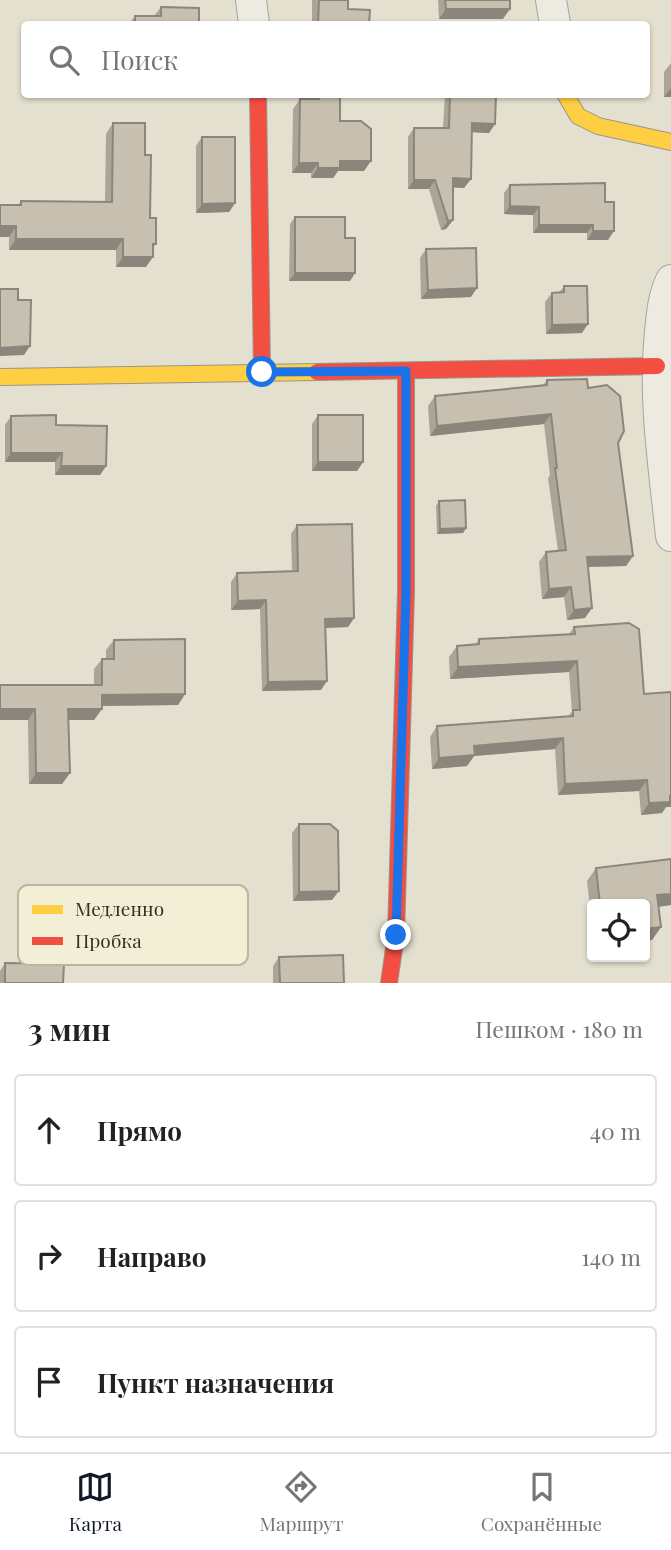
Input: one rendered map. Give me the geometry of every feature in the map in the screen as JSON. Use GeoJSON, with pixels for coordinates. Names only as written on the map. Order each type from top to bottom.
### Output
{"type":"FeatureCollection","features":[{"type":"Feature","properties":{"kind":"street"},"geometry":{"type":"LineString","coordinates":[[251,0],[254,21]]}},
{"type":"Feature","properties":{"kind":"street"},"geometry":{"type":"LineString","coordinates":[[551,0],[554,21]]}},
{"type":"Feature","properties":{"kind":"street"},"geometry":{"type":"LineString","coordinates":[[258,98],[262,372]]}},
{"type":"Feature","properties":{"kind":"street"},"geometry":{"type":"LineString","coordinates":[[567,98],[578,116],[598,126],[671,142]]}},
{"type":"Feature","properties":{"kind":"street"},"geometry":{"type":"LineString","coordinates":[[671,280],[664,295],[657,366],[658,409],[671,536]]}},
{"type":"Feature","properties":{"kind":"street"},"geometry":{"type":"LineString","coordinates":[[0,377],[657,366]]}},
{"type":"Feature","properties":{"kind":"street"},"geometry":{"type":"LineString","coordinates":[[389,983],[396,935],[405,604],[406,371]]}},
{"type":"Feature","properties":{"kind":"building"},"geometry":{"type":"Polygon","coordinates":[[[319,0],[348,0],[348,9],[370,10],[369,21],[318,21],[319,0]]]}},
{"type":"Feature","properties":{"kind":"building"},"geometry":{"type":"Polygon","coordinates":[[[445,0],[510,0],[510,9],[446,9],[445,0]]]}},
{"type":"Feature","properties":{"kind":"building"},"geometry":{"type":"Polygon","coordinates":[[[161,7],[199,8],[199,21],[135,21],[135,16],[161,16],[161,7]]]}},
{"type":"Feature","properties":{"kind":"building"},"geometry":{"type":"Polygon","coordinates":[[[340,98],[340,121],[361,121],[371,129],[371,161],[340,161],[340,168],[318,168],[318,163],[299,163],[300,99],[340,98]]]}},
{"type":"Feature","properties":{"kind":"building"},"geometry":{"type":"Polygon","coordinates":[[[450,98],[496,98],[495,124],[472,123],[471,179],[453,178],[453,220],[448,221],[435,180],[414,180],[414,128],[449,128],[450,98]]]}},
{"type":"Feature","properties":{"kind":"building"},"geometry":{"type":"Polygon","coordinates":[[[113,123],[145,123],[145,155],[151,155],[150,218],[156,218],[153,257],[123,257],[123,239],[16,239],[16,226],[0,226],[0,205],[21,205],[21,201],[112,202],[113,123]]]}},
{"type":"Feature","properties":{"kind":"building"},"geometry":{"type":"Polygon","coordinates":[[[202,137],[235,137],[235,203],[202,204],[202,137]]]}},
{"type":"Feature","properties":{"kind":"building"},"geometry":{"type":"Polygon","coordinates":[[[605,183],[605,202],[614,202],[614,231],[593,231],[593,225],[539,225],[539,207],[510,206],[510,185],[605,183]]]}},
{"type":"Feature","properties":{"kind":"building"},"geometry":{"type":"Polygon","coordinates":[[[295,217],[345,217],[345,238],[355,238],[355,273],[295,273],[295,217]]]}},
{"type":"Feature","properties":{"kind":"building"},"geometry":{"type":"Polygon","coordinates":[[[476,248],[477,288],[428,290],[426,249],[476,248]]]}},
{"type":"Feature","properties":{"kind":"building"},"geometry":{"type":"Polygon","coordinates":[[[564,286],[587,286],[588,324],[552,325],[552,293],[564,292],[564,286]]]}},
{"type":"Feature","properties":{"kind":"building"},"geometry":{"type":"Polygon","coordinates":[[[0,289],[18,289],[18,300],[31,300],[30,346],[0,348],[0,289]]]}},
{"type":"Feature","properties":{"kind":"building"},"geometry":{"type":"Polygon","coordinates":[[[587,379],[588,388],[607,385],[620,396],[624,431],[618,443],[633,556],[587,557],[592,608],[574,610],[571,587],[549,589],[546,552],[566,550],[551,414],[437,426],[435,396],[547,385],[547,380],[587,379]]]}},
{"type":"Feature","properties":{"kind":"building"},"geometry":{"type":"Polygon","coordinates":[[[56,415],[56,425],[107,426],[106,466],[61,466],[62,453],[11,453],[11,416],[56,415]]]}},
{"type":"Feature","properties":{"kind":"building"},"geometry":{"type":"Polygon","coordinates":[[[318,415],[363,415],[363,462],[318,462],[318,415]]]}},
{"type":"Feature","properties":{"kind":"building"},"geometry":{"type":"Polygon","coordinates":[[[465,500],[466,528],[440,529],[439,501],[465,500]]]}},
{"type":"Feature","properties":{"kind":"building"},"geometry":{"type":"Polygon","coordinates":[[[352,524],[354,618],[325,619],[327,681],[268,682],[266,600],[238,601],[237,573],[298,571],[297,525],[352,524]]]}},
{"type":"Feature","properties":{"kind":"building"},"geometry":{"type":"Polygon","coordinates":[[[629,623],[639,629],[644,694],[671,692],[670,802],[649,803],[647,780],[565,784],[563,738],[474,746],[475,755],[439,758],[437,726],[573,716],[573,710],[580,710],[577,661],[458,667],[457,646],[479,644],[479,639],[575,634],[574,627],[629,623]]]}},
{"type":"Feature","properties":{"kind":"building"},"geometry":{"type":"Polygon","coordinates":[[[185,639],[185,694],[102,695],[102,709],[68,709],[70,773],[36,773],[35,709],[0,709],[0,685],[102,685],[102,659],[114,659],[114,640],[185,639]]]}},
{"type":"Feature","properties":{"kind":"building"},"geometry":{"type":"Polygon","coordinates":[[[299,824],[330,824],[338,831],[339,891],[299,892],[299,824]]]}},
{"type":"Feature","properties":{"kind":"building"},"geometry":{"type":"Polygon","coordinates":[[[671,859],[671,894],[657,895],[661,927],[650,928],[650,899],[599,899],[596,868],[671,859]]]}},
{"type":"Feature","properties":{"kind":"building"},"geometry":{"type":"Polygon","coordinates":[[[343,955],[344,983],[280,983],[279,957],[343,955]]]}},
{"type":"Feature","properties":{"kind":"building"},"geometry":{"type":"Polygon","coordinates":[[[5,963],[64,965],[63,983],[5,983],[5,963]]]}},
{"type":"Feature","properties":{"kind":"traffic: slow"},"geometry":{"type":"LineString","coordinates":[[567,98],[578,116],[598,126],[671,142]]}},
{"type":"Feature","properties":{"kind":"traffic: slow"},"geometry":{"type":"LineString","coordinates":[[0,377],[317,372]]}},
{"type":"Feature","properties":{"kind":"traffic: jam"},"geometry":{"type":"LineString","coordinates":[[258,98],[262,372]]}},
{"type":"Feature","properties":{"kind":"traffic: jam"},"geometry":{"type":"LineString","coordinates":[[317,372],[657,366]]}},
{"type":"Feature","properties":{"kind":"traffic: jam"},"geometry":{"type":"LineString","coordinates":[[389,983],[396,935],[406,591],[406,371]]}},
{"type":"Feature","properties":{"kind":"route"},"geometry":{"type":"LineString","coordinates":[[262,372],[406,371],[406,591],[396,935]]}}]}
